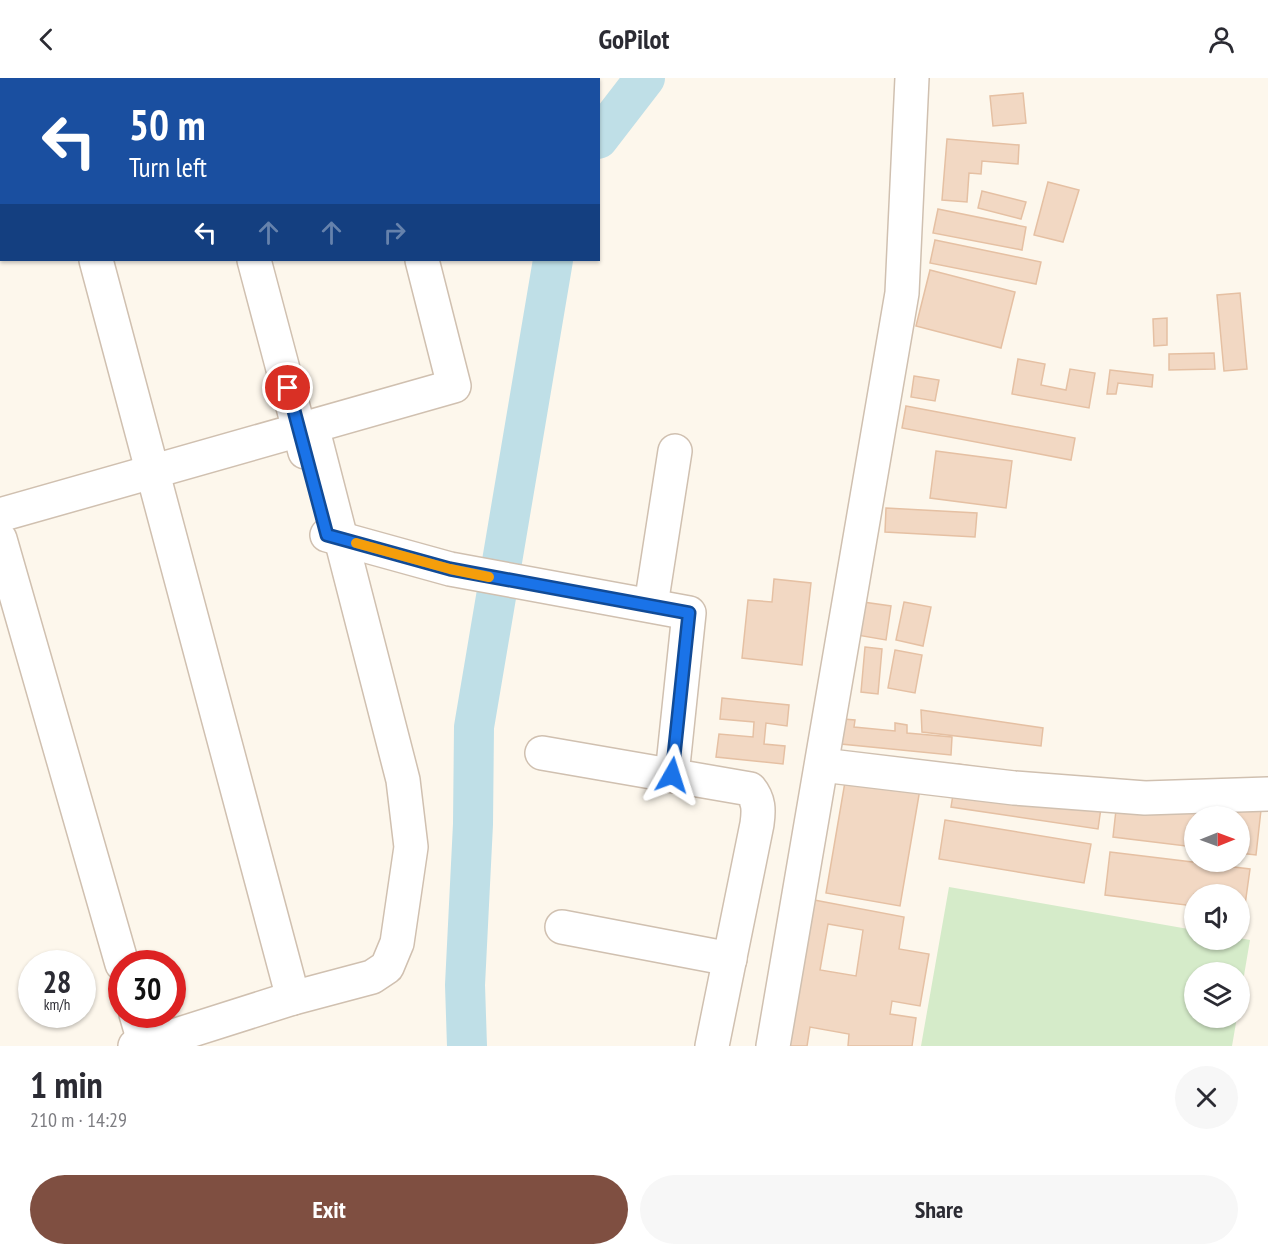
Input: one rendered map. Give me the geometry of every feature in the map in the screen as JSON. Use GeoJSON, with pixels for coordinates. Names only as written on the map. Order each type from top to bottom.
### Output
{"type":"FeatureCollection","features":[{"type":"Feature","properties":{"kind":"street"},"geometry":{"type":"LineString","coordinates":[[773,1046],[902,293],[912,78]]}},
{"type":"Feature","properties":{"kind":"street"},"geometry":{"type":"LineString","coordinates":[[96,261],[293,998]]}},
{"type":"Feature","properties":{"kind":"street"},"geometry":{"type":"LineString","coordinates":[[149,1038],[372,977],[387,967],[397,944],[411,847],[404,780],[306,430],[254,261]]}},
{"type":"Feature","properties":{"kind":"street"},"geometry":{"type":"LineString","coordinates":[[0,516],[454,386],[422,261]]}},
{"type":"Feature","properties":{"kind":"street"},"geometry":{"type":"LineString","coordinates":[[306,430],[327,535],[395,794]]}},
{"type":"Feature","properties":{"kind":"street"},"geometry":{"type":"LineString","coordinates":[[651,605],[675,451]]}},
{"type":"Feature","properties":{"kind":"street"},"geometry":{"type":"LineString","coordinates":[[327,535],[450,569],[689,613],[672,775]]}},
{"type":"Feature","properties":{"kind":"street"},"geometry":{"type":"LineString","coordinates":[[0,539],[118,950]]}},
{"type":"Feature","properties":{"kind":"street"},"geometry":{"type":"LineString","coordinates":[[542,753],[750,789],[756,796],[759,809],[757,824],[712,1046]]}},
{"type":"Feature","properties":{"kind":"street"},"geometry":{"type":"LineString","coordinates":[[822,765],[1014,788],[1133,797],[1268,794]]}},
{"type":"Feature","properties":{"kind":"street"},"geometry":{"type":"LineString","coordinates":[[562,927],[730,959]]}},
{"type":"Feature","properties":{"kind":"green space"},"geometry":{"type":"Polygon","coordinates":[[[949,887],[1184,928],[1184,950],[1248,950],[1246,962],[1184,962],[1184,1028],[1235,1028],[1232,1046],[921,1046],[949,887]]]}},
{"type":"Feature","properties":{"kind":"building"},"geometry":{"type":"Polygon","coordinates":[[[1023,93],[1026,123],[993,126],[990,96],[1023,93]]]}},
{"type":"Feature","properties":{"kind":"building"},"geometry":{"type":"Polygon","coordinates":[[[947,139],[1019,145],[1018,164],[982,161],[981,174],[969,173],[967,202],[942,200],[947,139]]]}},
{"type":"Feature","properties":{"kind":"building"},"geometry":{"type":"Polygon","coordinates":[[[1048,182],[1079,190],[1063,242],[1034,235],[1048,182]]]}},
{"type":"Feature","properties":{"kind":"building"},"geometry":{"type":"Polygon","coordinates":[[[982,191],[1026,202],[1021,219],[978,208],[982,191]]]}},
{"type":"Feature","properties":{"kind":"building"},"geometry":{"type":"Polygon","coordinates":[[[938,209],[1026,227],[1022,250],[933,233],[938,209]]]}},
{"type":"Feature","properties":{"kind":"building"},"geometry":{"type":"Polygon","coordinates":[[[935,240],[1041,262],[1036,284],[930,263],[935,240]]]}},
{"type":"Feature","properties":{"kind":"building"},"geometry":{"type":"Polygon","coordinates":[[[930,270],[1015,292],[1001,348],[916,326],[930,270]]]}},
{"type":"Feature","properties":{"kind":"building"},"geometry":{"type":"Polygon","coordinates":[[[1240,293],[1247,369],[1224,371],[1217,295],[1240,293]]]}},
{"type":"Feature","properties":{"kind":"building"},"geometry":{"type":"Polygon","coordinates":[[[1167,318],[1167,345],[1154,346],[1153,319],[1167,318]]]}},
{"type":"Feature","properties":{"kind":"building"},"geometry":{"type":"Polygon","coordinates":[[[1214,353],[1215,369],[1169,370],[1169,354],[1214,353]]]}},
{"type":"Feature","properties":{"kind":"building"},"geometry":{"type":"Polygon","coordinates":[[[1018,359],[1045,364],[1041,385],[1066,390],[1070,369],[1095,373],[1089,408],[1012,394],[1018,359]]]}},
{"type":"Feature","properties":{"kind":"building"},"geometry":{"type":"Polygon","coordinates":[[[1110,370],[1153,375],[1152,387],[1118,383],[1116,394],[1107,394],[1110,370]]]}},
{"type":"Feature","properties":{"kind":"building"},"geometry":{"type":"Polygon","coordinates":[[[914,376],[939,380],[935,401],[911,397],[914,376]]]}},
{"type":"Feature","properties":{"kind":"building"},"geometry":{"type":"Polygon","coordinates":[[[906,406],[1075,438],[1071,460],[902,428],[906,406]]]}},
{"type":"Feature","properties":{"kind":"building"},"geometry":{"type":"Polygon","coordinates":[[[936,451],[1012,461],[1006,508],[930,498],[936,451]]]}},
{"type":"Feature","properties":{"kind":"building"},"geometry":{"type":"Polygon","coordinates":[[[886,508],[977,513],[975,537],[885,532],[886,508]]]}},
{"type":"Feature","properties":{"kind":"building"},"geometry":{"type":"Polygon","coordinates":[[[774,579],[811,583],[802,665],[742,658],[748,600],[772,602],[774,579]]]}},
{"type":"Feature","properties":{"kind":"building"},"geometry":{"type":"Polygon","coordinates":[[[856,601],[891,606],[886,640],[851,634],[856,601]]]}},
{"type":"Feature","properties":{"kind":"building"},"geometry":{"type":"Polygon","coordinates":[[[904,602],[931,607],[923,646],[896,640],[904,602]]]}},
{"type":"Feature","properties":{"kind":"building"},"geometry":{"type":"Polygon","coordinates":[[[865,647],[882,649],[878,694],[861,692],[865,647]]]}},
{"type":"Feature","properties":{"kind":"building"},"geometry":{"type":"Polygon","coordinates":[[[895,650],[922,655],[915,693],[888,688],[895,650]]]}},
{"type":"Feature","properties":{"kind":"building"},"geometry":{"type":"Polygon","coordinates":[[[722,698],[789,705],[787,726],[766,723],[764,744],[785,746],[783,764],[716,757],[719,734],[753,737],[754,722],[720,719],[722,698]]]}},
{"type":"Feature","properties":{"kind":"building"},"geometry":{"type":"Polygon","coordinates":[[[921,710],[1043,728],[1041,746],[922,732],[921,710]]]}},
{"type":"Feature","properties":{"kind":"building"},"geometry":{"type":"Polygon","coordinates":[[[843,719],[855,720],[854,727],[895,731],[895,723],[907,725],[907,733],[952,737],[951,755],[841,744],[843,719]]]}},
{"type":"Feature","properties":{"kind":"building"},"geometry":{"type":"Polygon","coordinates":[[[958,764],[1104,787],[1098,829],[951,807],[958,764]]]}},
{"type":"Feature","properties":{"kind":"building"},"geometry":{"type":"Polygon","coordinates":[[[846,776],[920,789],[900,906],[826,893],[846,776]]]}},
{"type":"Feature","properties":{"kind":"building"},"geometry":{"type":"Polygon","coordinates":[[[1118,792],[1229,806],[1184,806],[1184,846],[1113,837],[1118,792]]]}},
{"type":"Feature","properties":{"kind":"building"},"geometry":{"type":"Polygon","coordinates":[[[1250,809],[1261,810],[1256,855],[1250,854],[1250,809]]]}},
{"type":"Feature","properties":{"kind":"building"},"geometry":{"type":"Polygon","coordinates":[[[945,820],[1091,844],[1084,883],[939,859],[945,820]]]}},
{"type":"Feature","properties":{"kind":"building"},"geometry":{"type":"Polygon","coordinates":[[[1110,852],[1184,861],[1184,872],[1250,872],[1248,884],[1184,884],[1184,905],[1105,895],[1110,852]]]}},
{"type":"Feature","properties":{"kind":"building"},"geometry":{"type":"Polygon","coordinates":[[[809,899],[904,917],[899,949],[929,954],[920,1006],[892,1001],[890,1014],[916,1018],[912,1046],[848,1046],[849,1034],[810,1027],[807,1046],[785,1046],[809,899]],[[828,924],[820,970],[856,976],[863,930],[828,924]]]}},
{"type":"Feature","properties":{"kind":"waterway"},"geometry":{"type":"LineString","coordinates":[[600,136],[645,78]]}},
{"type":"Feature","properties":{"kind":"waterway"},"geometry":{"type":"LineString","coordinates":[[467,1046],[465,985],[473,824],[474,727],[553,261]]}},
{"type":"Feature","properties":{"kind":"slow traffic"},"geometry":{"type":"LineString","coordinates":[[356,543],[450,569],[489,577]]}},
{"type":"Feature","properties":{"kind":"route"},"geometry":{"type":"LineString","coordinates":[[288,388],[327,535],[450,569],[689,613],[672,775]]}}]}
